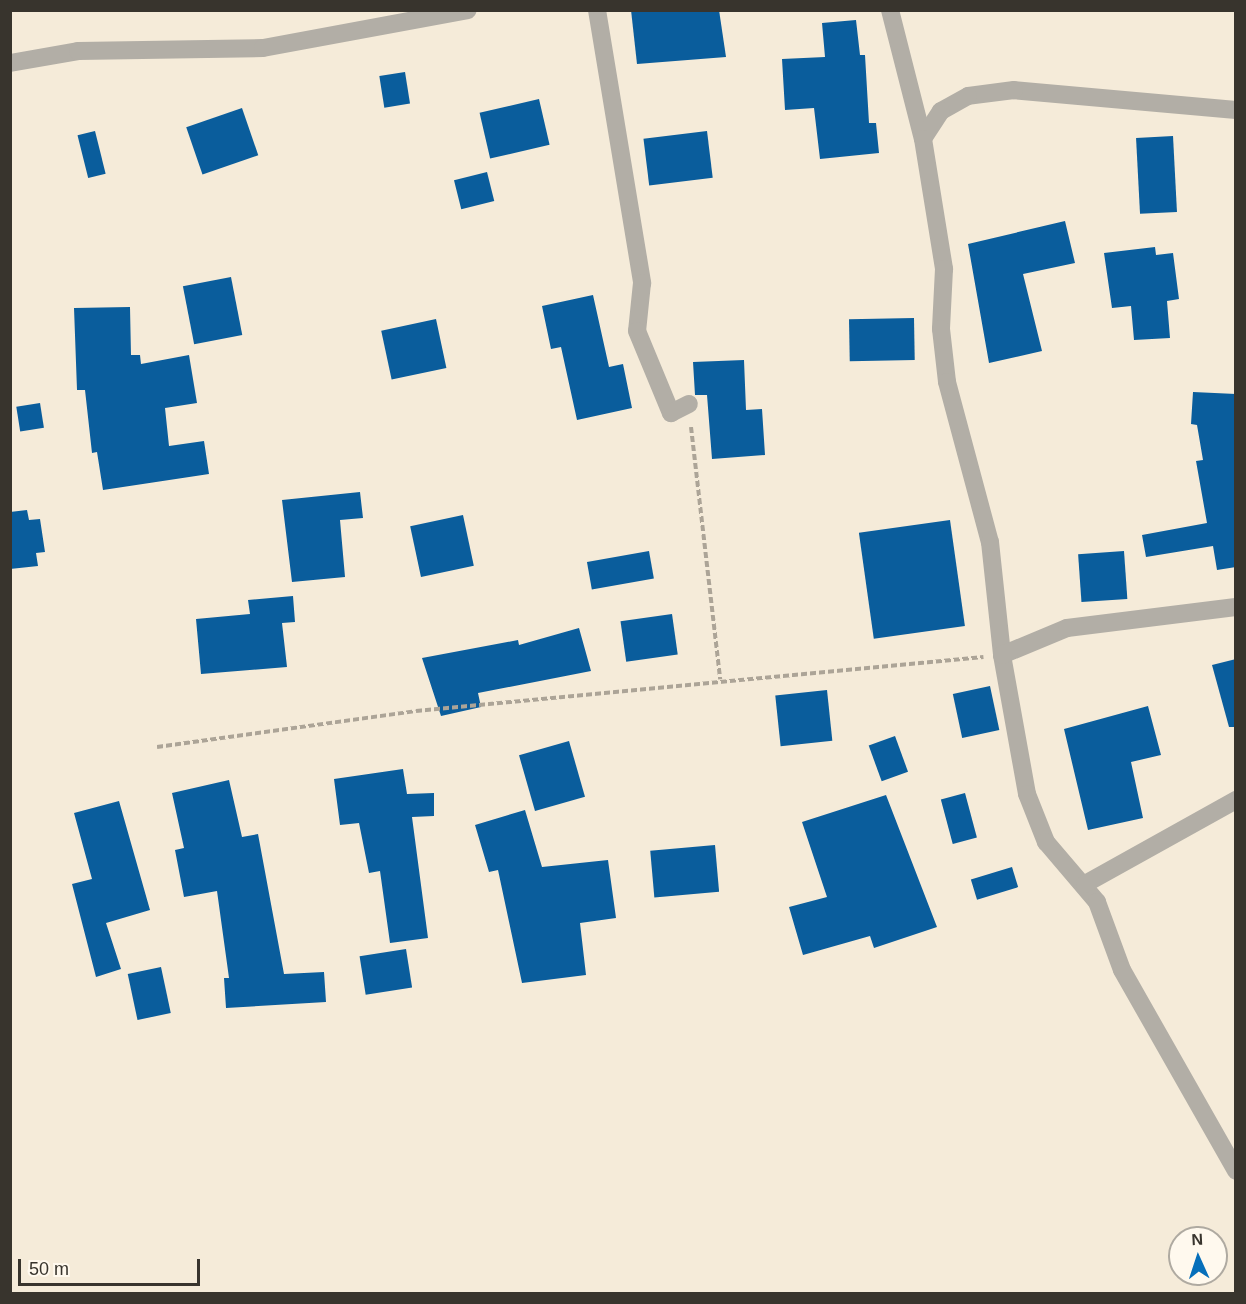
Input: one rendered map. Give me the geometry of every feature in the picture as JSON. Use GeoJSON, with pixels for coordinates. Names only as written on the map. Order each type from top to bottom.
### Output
{"type":"FeatureCollection","features":[{"type":"Feature","properties":{"kind":"street"},"geometry":{"type":"LineString","coordinates":[[10,63],[78,51],[264,48],[468,10]]}},
{"type":"Feature","properties":{"kind":"street"},"geometry":{"type":"LineString","coordinates":[[597,10],[642,283],[637,331],[671,413],[688,404]]}},
{"type":"Feature","properties":{"kind":"street"},"geometry":{"type":"LineString","coordinates":[[890,10],[923,139],[944,269],[941,329],[947,382],[984,509],[1002,655],[1027,794],[1046,842],[1085,884],[1163,1050],[1236,1171]]}},
{"type":"Feature","properties":{"kind":"street"},"geometry":{"type":"LineString","coordinates":[[923,139],[941,111],[968,96],[1014,90],[1236,110]]}},
{"type":"Feature","properties":{"kind":"street"},"geometry":{"type":"LineString","coordinates":[[1002,655],[1067,628],[1236,607]]}},
{"type":"Feature","properties":{"kind":"street"},"geometry":{"type":"LineString","coordinates":[[1085,884],[1236,800]]}},
{"type":"Feature","properties":{"kind":"path"},"geometry":{"type":"LineString","coordinates":[[688,404],[720,679]]}},
{"type":"Feature","properties":{"kind":"path"},"geometry":{"type":"LineString","coordinates":[[157,747],[416,711],[720,679],[1002,655]]}},
{"type":"Feature","properties":{"kind":"building"},"geometry":{"type":"Polygon","coordinates":[[[631,10],[719,10],[726,57],[637,64],[631,10]]]}},
{"type":"Feature","properties":{"kind":"building"},"geometry":{"type":"Polygon","coordinates":[[[856,20],[860,55],[865,55],[869,123],[876,123],[879,153],[820,159],[814,108],[785,110],[782,59],[825,57],[822,23],[856,20]]]}},
{"type":"Feature","properties":{"kind":"building"},"geometry":{"type":"Polygon","coordinates":[[[405,72],[410,104],[384,108],[379,76],[405,72]]]}},
{"type":"Feature","properties":{"kind":"building"},"geometry":{"type":"Polygon","coordinates":[[[539,99],[550,145],[490,159],[480,113],[539,99]]]}},
{"type":"Feature","properties":{"kind":"building"},"geometry":{"type":"Polygon","coordinates":[[[242,108],[258,155],[202,174],[186,127],[242,108]]]}},
{"type":"Feature","properties":{"kind":"building"},"geometry":{"type":"Polygon","coordinates":[[[95,131],[106,174],[88,178],[78,135],[95,131]]]}},
{"type":"Feature","properties":{"kind":"building"},"geometry":{"type":"Polygon","coordinates":[[[707,131],[713,178],[649,185],[643,139],[707,131]]]}},
{"type":"Feature","properties":{"kind":"building"},"geometry":{"type":"Polygon","coordinates":[[[1173,136],[1177,212],[1140,214],[1136,138],[1173,136]]]}},
{"type":"Feature","properties":{"kind":"building"},"geometry":{"type":"Polygon","coordinates":[[[487,172],[494,201],[461,209],[454,180],[487,172]]]}},
{"type":"Feature","properties":{"kind":"building"},"geometry":{"type":"Polygon","coordinates":[[[1065,221],[1075,263],[1023,274],[1042,351],[989,363],[968,244],[1065,221]]]}},
{"type":"Feature","properties":{"kind":"building"},"geometry":{"type":"Polygon","coordinates":[[[1155,247],[1156,255],[1173,253],[1179,299],[1167,301],[1170,338],[1134,340],[1131,306],[1112,308],[1104,253],[1155,247]]]}},
{"type":"Feature","properties":{"kind":"building"},"geometry":{"type":"Polygon","coordinates":[[[231,277],[242,335],[194,344],[183,286],[231,277]]]}},
{"type":"Feature","properties":{"kind":"building"},"geometry":{"type":"Polygon","coordinates":[[[593,295],[609,367],[623,364],[632,408],[577,420],[561,347],[551,349],[542,306],[593,295]]]}},
{"type":"Feature","properties":{"kind":"building"},"geometry":{"type":"Polygon","coordinates":[[[130,307],[131,355],[140,355],[141,364],[189,355],[197,403],[165,408],[169,446],[204,441],[209,474],[103,490],[97,452],[92,453],[85,390],[77,390],[74,308],[130,307]]]}},
{"type":"Feature","properties":{"kind":"building"},"geometry":{"type":"Polygon","coordinates":[[[914,318],[915,360],[850,361],[849,319],[914,318]]]}},
{"type":"Feature","properties":{"kind":"building"},"geometry":{"type":"Polygon","coordinates":[[[436,319],[446,368],[392,380],[381,331],[436,319]]]}},
{"type":"Feature","properties":{"kind":"building"},"geometry":{"type":"Polygon","coordinates":[[[744,360],[746,410],[762,409],[765,455],[712,459],[707,395],[695,395],[693,362],[744,360]]]}},
{"type":"Feature","properties":{"kind":"building"},"geometry":{"type":"Polygon","coordinates":[[[1193,392],[1236,394],[1236,567],[1217,570],[1213,546],[1146,557],[1142,535],[1207,523],[1196,461],[1203,460],[1197,425],[1191,424],[1193,392]]]}},
{"type":"Feature","properties":{"kind":"building"},"geometry":{"type":"Polygon","coordinates":[[[40,403],[44,428],[20,431],[16,407],[40,403]]]}},
{"type":"Feature","properties":{"kind":"building"},"geometry":{"type":"Polygon","coordinates":[[[360,492],[363,518],[340,520],[345,577],[292,582],[282,500],[360,492]]]}},
{"type":"Feature","properties":{"kind":"building"},"geometry":{"type":"Polygon","coordinates":[[[27,510],[29,520],[40,519],[45,552],[36,553],[38,566],[10,569],[10,512],[27,510]]]}},
{"type":"Feature","properties":{"kind":"building"},"geometry":{"type":"Polygon","coordinates":[[[463,515],[474,566],[421,577],[410,526],[463,515]]]}},
{"type":"Feature","properties":{"kind":"building"},"geometry":{"type":"Polygon","coordinates":[[[950,520],[965,626],[874,639],[859,533],[950,520]]]}},
{"type":"Feature","properties":{"kind":"building"},"geometry":{"type":"Polygon","coordinates":[[[649,551],[654,579],[592,590],[587,562],[649,551]]]}},
{"type":"Feature","properties":{"kind":"building"},"geometry":{"type":"Polygon","coordinates":[[[1124,551],[1127,599],[1081,602],[1078,554],[1124,551]]]}},
{"type":"Feature","properties":{"kind":"building"},"geometry":{"type":"Polygon","coordinates":[[[293,596],[295,622],[282,623],[287,667],[201,674],[196,619],[250,614],[248,600],[293,596]]]}},
{"type":"Feature","properties":{"kind":"building"},"geometry":{"type":"Polygon","coordinates":[[[672,614],[678,655],[626,662],[621,621],[672,614]]]}},
{"type":"Feature","properties":{"kind":"building"},"geometry":{"type":"Polygon","coordinates":[[[579,628],[591,671],[478,693],[481,707],[441,716],[422,658],[518,640],[519,645],[579,628]]]}},
{"type":"Feature","properties":{"kind":"building"},"geometry":{"type":"Polygon","coordinates":[[[1236,659],[1236,727],[1229,727],[1212,665],[1236,659]]]}},
{"type":"Feature","properties":{"kind":"building"},"geometry":{"type":"Polygon","coordinates":[[[990,686],[999,730],[962,738],[953,694],[990,686]]]}},
{"type":"Feature","properties":{"kind":"building"},"geometry":{"type":"Polygon","coordinates":[[[827,690],[832,741],[781,746],[775,695],[827,690]]]}},
{"type":"Feature","properties":{"kind":"building"},"geometry":{"type":"Polygon","coordinates":[[[1148,706],[1161,755],[1131,762],[1143,818],[1088,830],[1064,729],[1148,706]]]}},
{"type":"Feature","properties":{"kind":"building"},"geometry":{"type":"Polygon","coordinates":[[[895,736],[908,772],[882,781],[869,746],[895,736]]]}},
{"type":"Feature","properties":{"kind":"building"},"geometry":{"type":"Polygon","coordinates":[[[569,741],[585,797],[535,811],[519,755],[569,741]]]}},
{"type":"Feature","properties":{"kind":"building"},"geometry":{"type":"Polygon","coordinates":[[[403,769],[407,794],[434,793],[434,816],[412,817],[428,938],[390,943],[380,871],[369,873],[359,823],[340,825],[334,779],[403,769]]]}},
{"type":"Feature","properties":{"kind":"building"},"geometry":{"type":"Polygon","coordinates":[[[229,780],[242,837],[258,834],[284,974],[324,972],[326,1002],[226,1008],[224,978],[229,978],[217,891],[184,897],[175,850],[184,848],[172,793],[229,780]]]}},
{"type":"Feature","properties":{"kind":"building"},"geometry":{"type":"Polygon","coordinates":[[[965,793],[977,837],[953,844],[941,799],[965,793]]]}},
{"type":"Feature","properties":{"kind":"building"},"geometry":{"type":"Polygon","coordinates":[[[886,795],[937,927],[874,948],[870,936],[803,955],[789,907],[827,897],[802,822],[886,795]]]}},
{"type":"Feature","properties":{"kind":"building"},"geometry":{"type":"Polygon","coordinates":[[[119,801],[150,910],[106,923],[121,969],[96,977],[72,884],[92,879],[74,813],[119,801]]]}},
{"type":"Feature","properties":{"kind":"building"},"geometry":{"type":"Polygon","coordinates":[[[525,810],[542,867],[608,860],[616,918],[580,923],[586,975],[522,983],[498,870],[489,872],[475,825],[525,810]]]}},
{"type":"Feature","properties":{"kind":"building"},"geometry":{"type":"Polygon","coordinates":[[[715,845],[719,892],[654,897],[650,851],[715,845]]]}},
{"type":"Feature","properties":{"kind":"building"},"geometry":{"type":"Polygon","coordinates":[[[1012,867],[1018,887],[977,900],[971,880],[1012,867]]]}},
{"type":"Feature","properties":{"kind":"building"},"geometry":{"type":"Polygon","coordinates":[[[406,949],[412,988],[366,995],[360,956],[406,949]]]}},
{"type":"Feature","properties":{"kind":"building"},"geometry":{"type":"Polygon","coordinates":[[[161,967],[171,1013],[138,1020],[128,974],[161,967]]]}}]}
